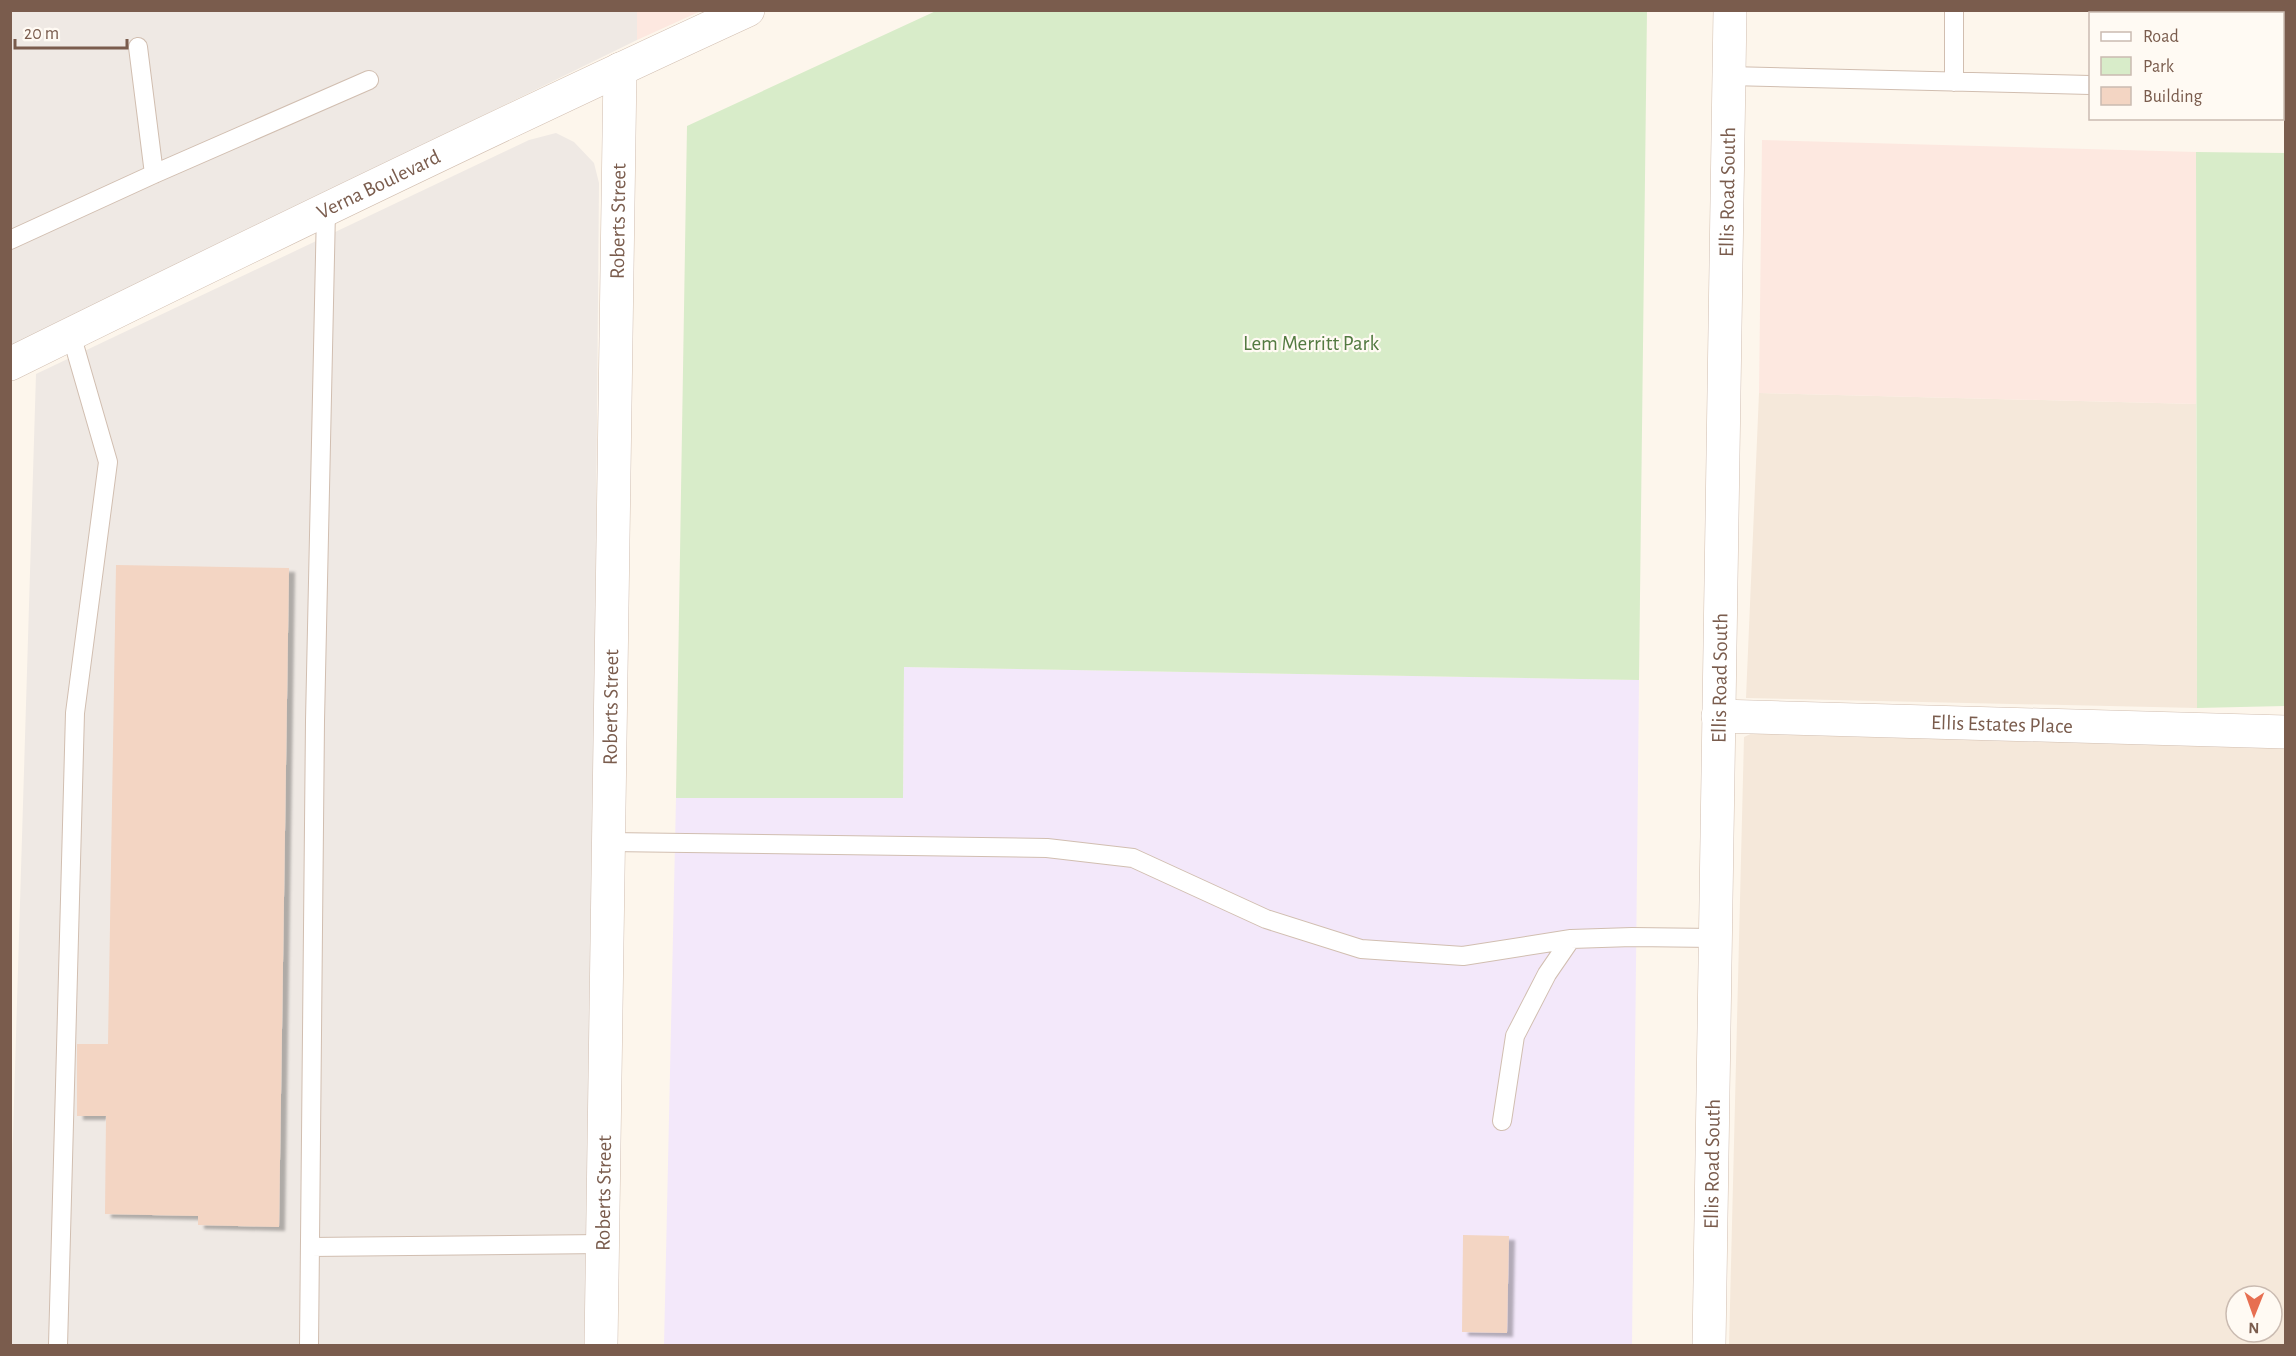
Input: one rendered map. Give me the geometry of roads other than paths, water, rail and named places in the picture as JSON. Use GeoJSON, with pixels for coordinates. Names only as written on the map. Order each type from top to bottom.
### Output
{"type":"FeatureCollection","features":[{"type":"Feature","properties":{"kind":"street","name":"Verna Boulevard"},"geometry":{"type":"LineString","coordinates":[[11,362],[620,69],[748,10]]}},
{"type":"Feature","properties":{"kind":"street","name":"Ellis Road South"},"geometry":{"type":"LineString","coordinates":[[1709,1346],[1730,10]]}},
{"type":"Feature","properties":{"kind":"street","name":"Roberts Street"},"geometry":{"type":"LineString","coordinates":[[601,1346],[620,69]]}},
{"type":"Feature","properties":{"kind":"street","name":"Ellis Estates Place"},"geometry":{"type":"LineString","coordinates":[[1718,716],[2286,732]]}},
{"type":"Feature","properties":{"kind":"lane"},"geometry":{"type":"LineString","coordinates":[[1954,10],[1954,82]]}},
{"type":"Feature","properties":{"kind":"lane"},"geometry":{"type":"LineString","coordinates":[[138,47],[154,174]]}},
{"type":"Feature","properties":{"kind":"lane"},"geometry":{"type":"LineString","coordinates":[[1729,76],[2089,85]]}},
{"type":"Feature","properties":{"kind":"lane"},"geometry":{"type":"LineString","coordinates":[[10,240],[369,80]]}},
{"type":"Feature","properties":{"kind":"lane"},"geometry":{"type":"LineString","coordinates":[[309,1346],[315,721],[326,210]]}},
{"type":"Feature","properties":{"kind":"lane"},"geometry":{"type":"LineString","coordinates":[[58,1346],[75,713],[108,462],[71,334]]}},
{"type":"Feature","properties":{"kind":"lane"},"geometry":{"type":"LineString","coordinates":[[609,842],[1047,848],[1133,858],[1266,919],[1361,949],[1463,956],[1571,939],[1715,938]]}},
{"type":"Feature","properties":{"kind":"lane"},"geometry":{"type":"LineString","coordinates":[[1502,1120],[1515,1036],[1547,974],[1571,939]]}},
{"type":"Feature","properties":{"kind":"lane"},"geometry":{"type":"LineString","coordinates":[[310,1247],[603,1244]]}},
{"type":"Feature","properties":{"kind":"park label","name":"Lem Merritt Park"},"geometry":{"type":"Point","coordinates":[1311,343]}}]}
